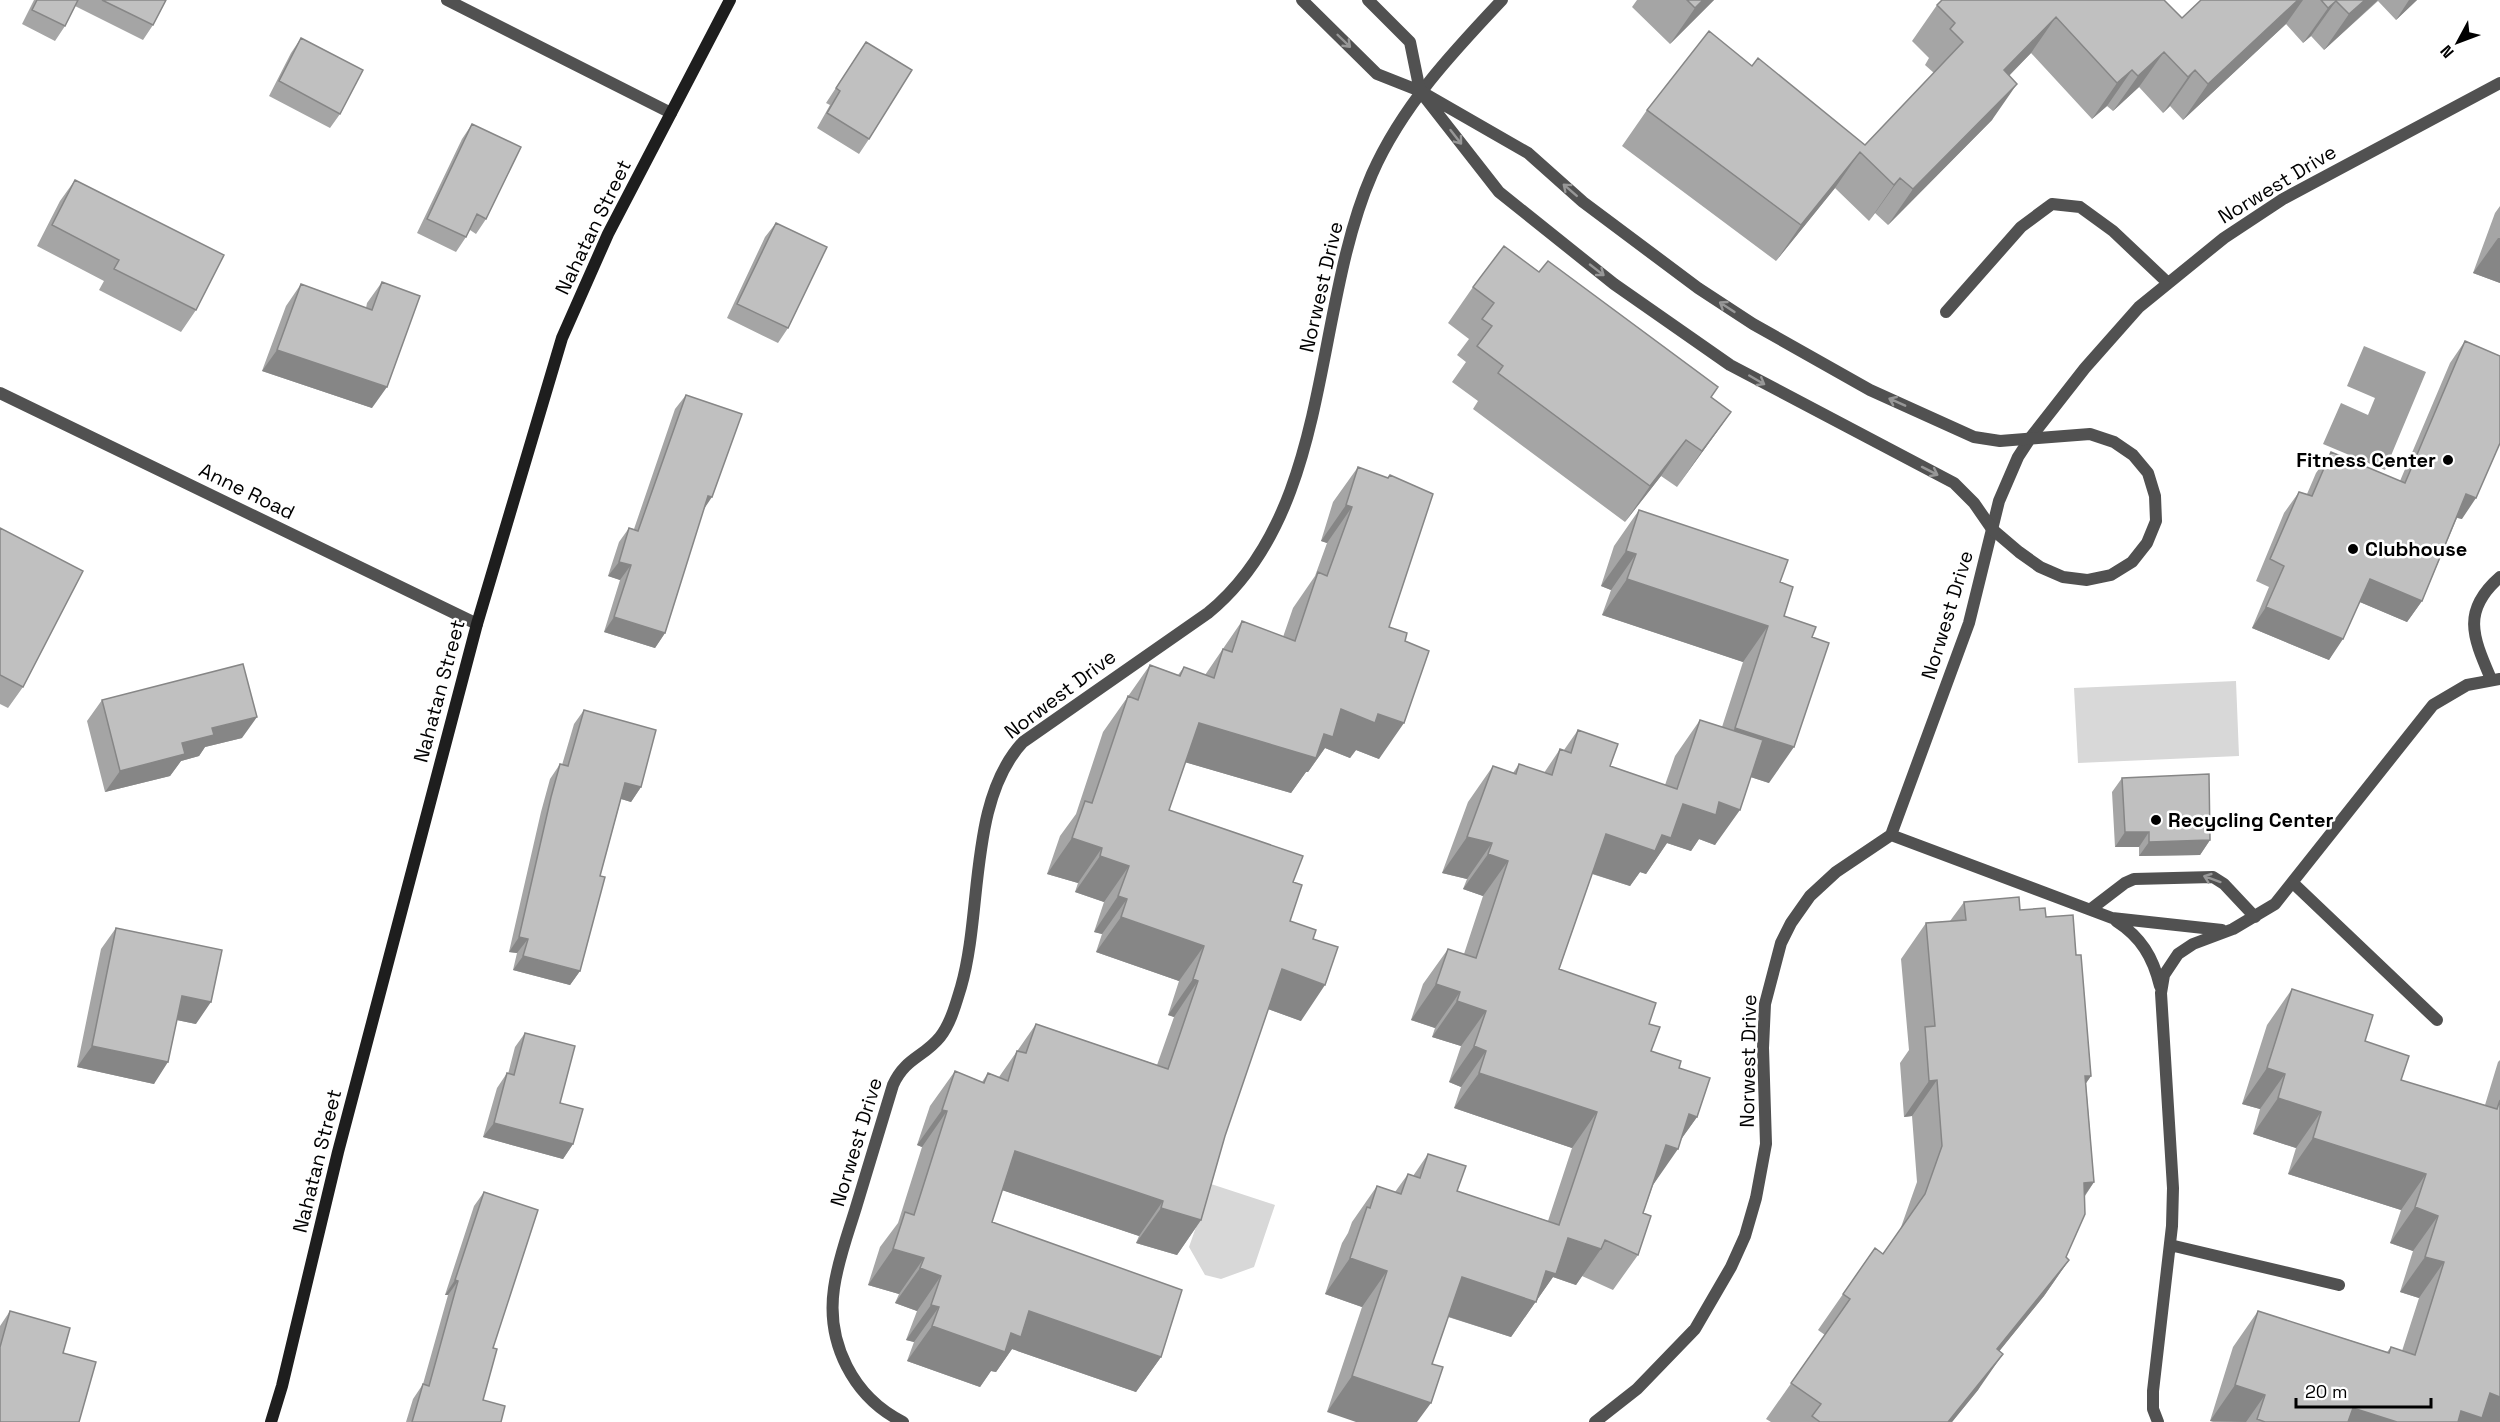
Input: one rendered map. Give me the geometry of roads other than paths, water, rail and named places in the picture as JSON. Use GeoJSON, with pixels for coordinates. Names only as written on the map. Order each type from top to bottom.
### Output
{"type":"FeatureCollection","features":[{"type":"Feature","properties":{"kind":"main road","name":"Nahatan Street"},"geometry":{"type":"LineString","coordinates":[[271,1422],[282,1386],[338,1152],[477,624],[562,338],[608,234],[730,0]]}},
{"type":"Feature","properties":{"kind":"street"},"geometry":{"type":"LineString","coordinates":[[447,0],[671,113]]}},
{"type":"Feature","properties":{"kind":"street","name":"Norwest Drive"},"geometry":{"type":"LineString","coordinates":[[1302,0],[1377,74],[1420,91],[1528,153],[1583,202],[1698,288],[1870,390],[1974,437],[2000,441],[2090,434],[2114,442],[2133,455],[2148,473],[2155,496],[2156,521],[2147,543],[2132,562],[2118,571],[2087,580],[2063,577],[2040,567],[1992,529],[1974,503],[1954,483],[1730,365],[1614,284],[1499,192],[1420,91],[1410,42],[1368,0]]}},
{"type":"Feature","properties":{"kind":"street","name":"Norwest Drive"},"geometry":{"type":"LineString","coordinates":[[903,1422],[883,1411],[866,1394],[844,1361],[835,1328],[834,1289],[893,1085],[905,1064],[939,1039],[961,986],[972,938],[985,831],[994,787],[1007,760],[1023,742],[1208,613],[1230,593],[1248,569],[1278,517],[1298,469],[1362,203],[1373,173],[1420,91],[1502,0]]}},
{"type":"Feature","properties":{"kind":"street","name":"Norwest Drive"},"geometry":{"type":"LineString","coordinates":[[1595,1422],[1636,1389],[1695,1329],[1731,1268],[1745,1236],[1756,1198],[1766,1144],[1763,1048],[1765,1004],[1781,943],[1810,896],[1836,872],[1891,836],[1969,623],[1999,501],[2008,478],[2031,437],[2139,307],[2224,238],[2275,204],[2500,83]]}},
{"type":"Feature","properties":{"kind":"street"},"geometry":{"type":"LineString","coordinates":[[1946,312],[2020,226],[2052,204],[2080,207],[2113,231],[2168,283]]}},
{"type":"Feature","properties":{"kind":"street","name":"Anne Road"},"geometry":{"type":"LineString","coordinates":[[0,393],[477,624]]}},
{"type":"Feature","properties":{"kind":"street"},"geometry":{"type":"LineString","coordinates":[[2161,993],[2168,967],[2178,954],[2193,944],[2233,929],[2275,904],[2433,705],[2467,685],[2495,679],[2478,649],[2472,617],[2489,587],[2500,577]]}},
{"type":"Feature","properties":{"kind":"street"},"geometry":{"type":"LineString","coordinates":[[1891,836],[2112,918],[2133,933],[2149,954],[2161,993],[2173,1188],[2170,1245],[2153,1391],[2158,1422]]}},
{"type":"Feature","properties":{"kind":"street"},"geometry":{"type":"LineString","coordinates":[[2091,909],[2125,883],[2134,879],[2206,875],[2224,884],[2255,917]]}},
{"type":"Feature","properties":{"kind":"street"},"geometry":{"type":"LineString","coordinates":[[2293,883],[2437,1020]]}},
{"type":"Feature","properties":{"kind":"street"},"geometry":{"type":"LineString","coordinates":[[2112,918],[2205,930],[2233,929]]}},
{"type":"Feature","properties":{"kind":"street"},"geometry":{"type":"LineString","coordinates":[[2170,1245],[2339,1285]]}},
{"type":"Feature","properties":{"kind":"place","name":"Fitness Center"},"geometry":{"type":"Point","coordinates":[2448,460]}},
{"type":"Feature","properties":{"kind":"place","name":"Clubhouse"},"geometry":{"type":"Point","coordinates":[2353,549]}},
{"type":"Feature","properties":{"kind":"place","name":"Recycling Center"},"geometry":{"type":"Point","coordinates":[2156,820]}}]}
